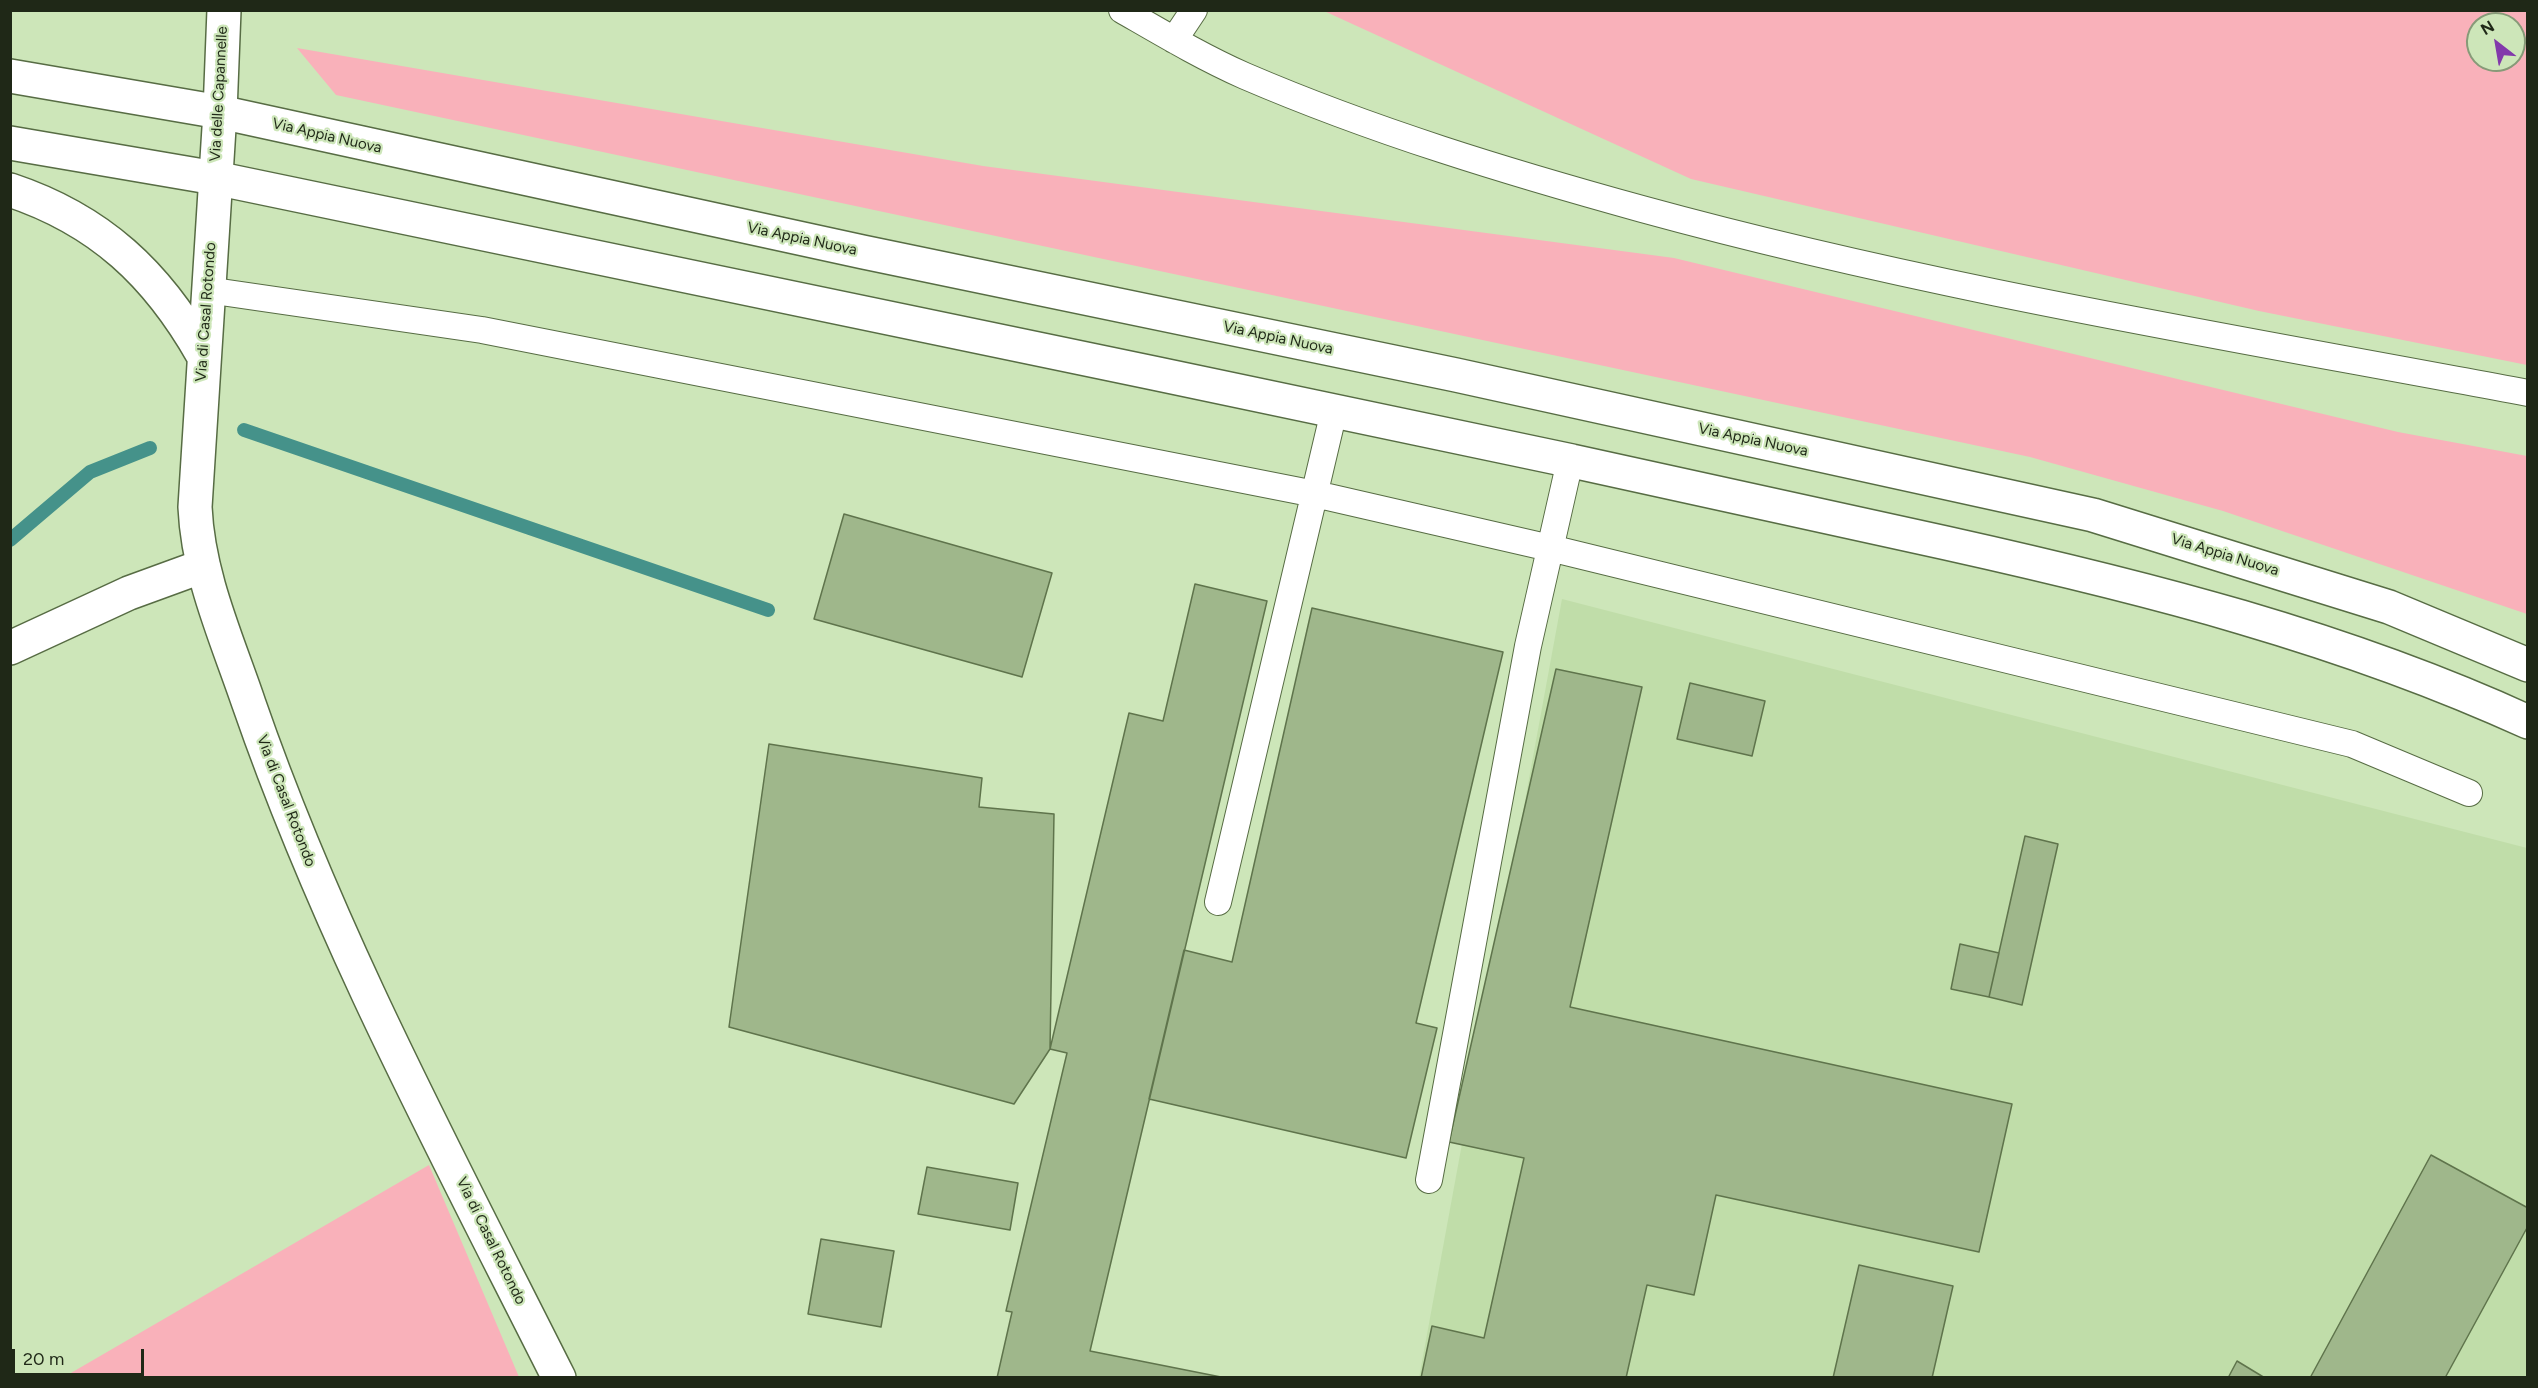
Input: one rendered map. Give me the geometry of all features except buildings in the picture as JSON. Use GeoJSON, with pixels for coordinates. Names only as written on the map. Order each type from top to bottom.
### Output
{"type":"FeatureCollection","features":[{"type":"Feature","properties":{"kind":"main road","name":"Via delle Capannelle"},"geometry":{"type":"LineString","coordinates":[[215,178],[224,10]]}},
{"type":"Feature","properties":{"kind":"main road","name":"Via Appia Nuova"},"geometry":{"type":"LineString","coordinates":[[10,76],[220,112],[852,249],[1456,375],[2093,515],[2389,607],[2528,665]]}},
{"type":"Feature","properties":{"kind":"main road"},"geometry":{"type":"LineString","coordinates":[[10,143],[215,178],[1334,411],[2084,573],[2195,602],[2351,652],[2473,697],[2528,722]]}},
{"type":"Feature","properties":{"kind":"main road","name":"Via di Casal Rotondo"},"geometry":{"type":"LineString","coordinates":[[215,178],[195,507],[202,566],[267,756],[345,946],[559,1377]]}},
{"type":"Feature","properties":{"kind":"main road"},"geometry":{"type":"LineString","coordinates":[[10,190],[48,204],[103,235],[145,273],[174,308],[203,355]]}},
{"type":"Feature","properties":{"kind":"main road"},"geometry":{"type":"LineString","coordinates":[[10,648],[129,593],[202,566]]}},
{"type":"Feature","properties":{"kind":"lane"},"geometry":{"type":"LineString","coordinates":[[1122,10],[1174,40],[1245,76],[1454,153],[1552,184],[1731,233],[1970,289],[2528,393]]}},
{"type":"Feature","properties":{"kind":"lane"},"geometry":{"type":"LineString","coordinates":[[1174,40],[1194,10]]}},
{"type":"Feature","properties":{"kind":"lane"},"geometry":{"type":"LineString","coordinates":[[207,290],[483,330],[1315,494],[1550,548],[2352,744],[2469,793]]}},
{"type":"Feature","properties":{"kind":"lane"},"geometry":{"type":"LineString","coordinates":[[1218,902],[1334,411]]}},
{"type":"Feature","properties":{"kind":"lane"},"geometry":{"type":"LineString","coordinates":[[1429,1180],[1528,646],[1570,461]]}},
{"type":"Feature","properties":{"kind":"shaded area"},"geometry":{"type":"Polygon","coordinates":[[[1324,11],[2527,11],[2527,365],[2259,311],[1691,179],[1324,11]]]}},
{"type":"Feature","properties":{"kind":"shaded area"},"geometry":{"type":"Polygon","coordinates":[[[297,48],[983,166],[1674,258],[2398,432],[2527,456],[2527,614],[2223,511],[2030,457],[336,95],[297,48]]]}},
{"type":"Feature","properties":{"kind":"shaded area"},"geometry":{"type":"Polygon","coordinates":[[[1562,599],[2527,848],[2527,1377],[1419,1378],[1562,599]]]}},
{"type":"Feature","properties":{"kind":"shaded area"},"geometry":{"type":"Polygon","coordinates":[[[429,1165],[519,1377],[64,1377],[429,1165]]]}},
{"type":"Feature","properties":{"kind":"waterway"},"geometry":{"type":"LineString","coordinates":[[244,430],[768,610]]}},
{"type":"Feature","properties":{"kind":"waterway"},"geometry":{"type":"LineString","coordinates":[[10,540],[90,472],[150,448]]}}]}
